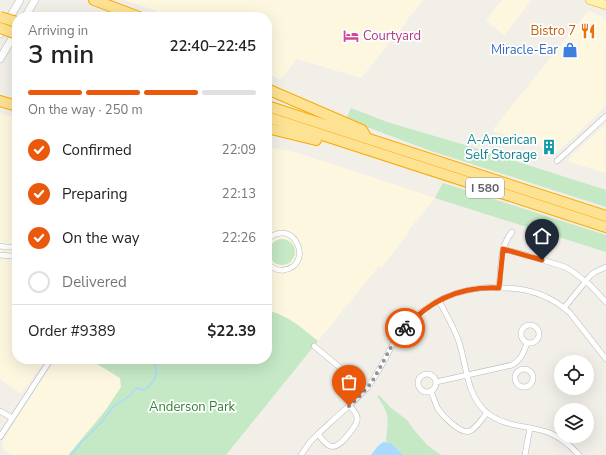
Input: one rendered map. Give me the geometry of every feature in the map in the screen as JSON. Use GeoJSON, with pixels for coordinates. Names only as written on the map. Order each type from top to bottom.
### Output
{"type":"FeatureCollection","features":[{"type":"Feature","properties":{"kind":"highway"},"geometry":{"type":"LineString","coordinates":[[94,0],[126,12]]}},
{"type":"Feature","properties":{"kind":"highway"},"geometry":{"type":"LineString","coordinates":[[0,17],[12,21]]}},
{"type":"Feature","properties":{"kind":"highway"},"geometry":{"type":"LineString","coordinates":[[0,28],[12,32]]}},
{"type":"Feature","properties":{"kind":"highway"},"geometry":{"type":"LineString","coordinates":[[272,91],[362,130],[365,143],[340,147],[272,129]]}},
{"type":"Feature","properties":{"kind":"highway"},"geometry":{"type":"LineString","coordinates":[[1,102],[12,105]]}},
{"type":"Feature","properties":{"kind":"highway","name":"I 580"},"geometry":{"type":"LineString","coordinates":[[272,108],[365,143],[606,227]]}},
{"type":"Feature","properties":{"kind":"highway","name":"I 580"},"geometry":{"type":"LineString","coordinates":[[272,118],[365,143],[606,216]]}},
{"type":"Feature","properties":{"kind":"main road"},"geometry":{"type":"LineString","coordinates":[[13,12],[20,0]]}},
{"type":"Feature","properties":{"kind":"main road"},"geometry":{"type":"LineString","coordinates":[[28,12],[35,0]]}},
{"type":"Feature","properties":{"kind":"main road"},"geometry":{"type":"LineString","coordinates":[[590,0],[606,5]]}},
{"type":"Feature","properties":{"kind":"main road"},"geometry":{"type":"LineString","coordinates":[[0,34],[12,14]]}},
{"type":"Feature","properties":{"kind":"main road"},"geometry":{"type":"LineString","coordinates":[[0,59],[12,39]]}},
{"type":"Feature","properties":{"kind":"street"},"geometry":{"type":"LineString","coordinates":[[558,161],[606,116]]}},
{"type":"Feature","properties":{"kind":"street"},"geometry":{"type":"LineString","coordinates":[[499,288],[503,249],[512,232]]}},
{"type":"Feature","properties":{"kind":"street"},"geometry":{"type":"LineString","coordinates":[[272,236],[279,233],[288,234],[297,242],[300,252],[297,262],[286,270],[272,268]]}},
{"type":"Feature","properties":{"kind":"street"},"geometry":{"type":"LineString","coordinates":[[0,246],[5,248],[12,247]]}},
{"type":"Feature","properties":{"kind":"street"},"geometry":{"type":"LineString","coordinates":[[503,249],[565,267],[586,281],[606,302]]}},
{"type":"Feature","properties":{"kind":"street"},"geometry":{"type":"LineString","coordinates":[[0,254],[4,256],[12,255]]}},
{"type":"Feature","properties":{"kind":"street"},"geometry":{"type":"LineString","coordinates":[[564,308],[595,272],[606,267]]}},
{"type":"Feature","properties":{"kind":"street"},"geometry":{"type":"LineString","coordinates":[[301,455],[310,442],[366,389],[375,377],[402,331],[418,314],[439,300],[456,293],[483,288],[510,288],[529,291],[547,298],[564,308],[576,320],[606,358]]}},
{"type":"Feature","properties":{"kind":"street"},"geometry":{"type":"LineString","coordinates":[[439,300],[457,335],[467,375],[473,395],[477,402],[487,413],[504,422],[550,433],[568,444],[579,455]]}},
{"type":"Feature","properties":{"kind":"street"},"geometry":{"type":"LineString","coordinates":[[436,382],[515,363],[522,356],[527,343]]}},
{"type":"Feature","properties":{"kind":"street"},"geometry":{"type":"LineString","coordinates":[[314,346],[366,389]]}},
{"type":"Feature","properties":{"kind":"street"},"geometry":{"type":"LineString","coordinates":[[515,363],[520,370]]}},
{"type":"Feature","properties":{"kind":"street"},"geometry":{"type":"LineString","coordinates":[[0,437],[48,364]]}},
{"type":"Feature","properties":{"kind":"street"},"geometry":{"type":"LineString","coordinates":[[429,374],[435,378],[436,382],[435,389],[431,392],[425,392],[422,391],[418,382],[422,376],[429,374]]}},
{"type":"Feature","properties":{"kind":"street"},"geometry":{"type":"LineString","coordinates":[[431,392],[438,409],[463,432],[472,430],[487,413]]}},
{"type":"Feature","properties":{"kind":"street"},"geometry":{"type":"LineString","coordinates":[[318,434],[331,446],[335,446],[341,442],[358,421],[358,418],[349,406]]}},
{"type":"Feature","properties":{"kind":"street"},"geometry":{"type":"LineString","coordinates":[[0,411],[12,418]]}},
{"type":"Feature","properties":{"kind":"street"},"geometry":{"type":"LineString","coordinates":[[525,455],[530,428]]}},
{"type":"Feature","properties":{"kind":"shaded area"},"geometry":{"type":"Polygon","coordinates":[[[124,0],[424,0],[361,78],[297,59],[280,80],[272,76],[272,12],[158,12],[124,0]]]}},
{"type":"Feature","properties":{"kind":"shaded area"},"geometry":{"type":"Polygon","coordinates":[[[502,0],[532,0],[504,35],[486,20],[502,0]]]}},
{"type":"Feature","properties":{"kind":"shaded area"},"geometry":{"type":"Polygon","coordinates":[[[589,10],[603,17],[606,21],[606,105],[556,153],[543,150],[539,144],[493,131],[494,128],[589,10]]]}},
{"type":"Feature","properties":{"kind":"shaded area"},"geometry":{"type":"Polygon","coordinates":[[[0,113],[12,117],[12,364],[42,364],[21,394],[0,379],[0,113]]]}},
{"type":"Feature","properties":{"kind":"shaded area"},"geometry":{"type":"Polygon","coordinates":[[[606,124],[606,173],[569,162],[569,159],[573,154],[606,124]]]}},
{"type":"Feature","properties":{"kind":"shaded area"},"geometry":{"type":"Polygon","coordinates":[[[272,148],[290,151],[323,161],[435,198],[408,231],[409,233],[381,268],[379,266],[318,341],[288,318],[272,312],[272,148]]]}},
{"type":"Feature","properties":{"kind":"shaded area"},"geometry":{"type":"Polygon","coordinates":[[[52,364],[97,364],[130,384],[71,455],[12,455],[4,450],[2,442],[52,364]]]}},
{"type":"Feature","properties":{"kind":"green space"},"geometry":{"type":"Polygon","coordinates":[[[351,108],[387,122],[606,190],[606,207],[428,150],[346,119],[351,108]]]}},
{"type":"Feature","properties":{"kind":"green space"},"geometry":{"type":"Polygon","coordinates":[[[443,183],[606,235],[606,252],[435,198],[443,183]]]}},
{"type":"Feature","properties":{"kind":"green space"},"geometry":{"type":"Polygon","coordinates":[[[282,239],[287,240],[292,242],[295,252],[292,262],[282,265],[272,262],[272,242],[282,239]]]}},
{"type":"Feature","properties":{"kind":"green space","name":"Anderson Park"},"geometry":{"type":"Polygon","coordinates":[[[272,311],[288,319],[318,341],[226,455],[69,455],[105,411],[121,387],[120,378],[97,364],[272,364],[272,311]]]}},
{"type":"Feature","properties":{"kind":"green space"},"geometry":{"type":"Polygon","coordinates":[[[379,395],[390,407],[407,420],[427,445],[441,455],[403,455],[391,443],[386,442],[388,418],[385,408],[377,396],[379,395]]]}},
{"type":"Feature","properties":{"kind":"water"},"geometry":{"type":"Polygon","coordinates":[[[383,442],[391,443],[403,455],[371,455],[383,442]]]}},
{"type":"Feature","properties":{"kind":"waterway"},"geometry":{"type":"LineString","coordinates":[[70,455],[104,419],[113,407],[131,395],[135,389],[138,388],[144,390],[151,384],[156,374],[155,364]]}},
{"type":"Feature","properties":{"kind":"way so far"},"geometry":{"type":"LineString","coordinates":[[349,406],[371,383],[396,340],[405,328]]}},
{"type":"Feature","properties":{"kind":"place","name":"Bistro 7"},"geometry":{"type":"Point","coordinates":[588,31]}},
{"type":"Feature","properties":{"kind":"place","name":"Courtyard"},"geometry":{"type":"Point","coordinates":[351,36]}},
{"type":"Feature","properties":{"kind":"place","name":"Miracle-Ear"},"geometry":{"type":"Point","coordinates":[570,50]}},
{"type":"Feature","properties":{"kind":"place","name":"A-American Self Storage"},"geometry":{"type":"Point","coordinates":[549,147]}},
{"type":"Feature","properties":{"kind":"route"},"geometry":{"type":"LineString","coordinates":[[405,328],[418,314],[439,300],[474,289],[499,288],[503,249],[542,260]]}}]}
